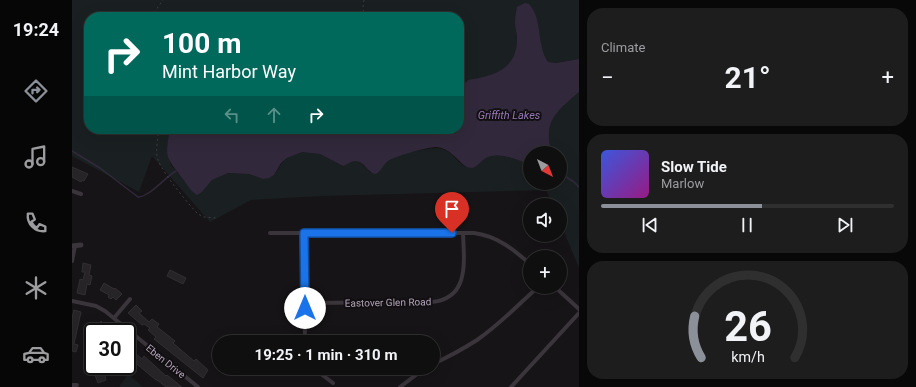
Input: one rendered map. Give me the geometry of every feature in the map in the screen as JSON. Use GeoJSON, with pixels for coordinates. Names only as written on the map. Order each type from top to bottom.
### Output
{"type":"FeatureCollection","features":[{"type":"Feature","properties":{"kind":"street"},"geometry":{"type":"LineString","coordinates":[[72,191],[81,194]]}},
{"type":"Feature","properties":{"kind":"street"},"geometry":{"type":"LineString","coordinates":[[270,233],[480,234],[496,238],[512,248],[523,258]]}},
{"type":"Feature","properties":{"kind":"street"},"geometry":{"type":"LineString","coordinates":[[304,233],[305,335]]}},
{"type":"Feature","properties":{"kind":"street","name":"Eastover Glen Road"},"geometry":{"type":"LineString","coordinates":[[305,303],[431,302],[443,300],[457,289],[462,278],[463,233]]}},
{"type":"Feature","properties":{"kind":"street"},"geometry":{"type":"LineString","coordinates":[[72,261],[76,246]]}},
{"type":"Feature","properties":{"kind":"street"},"geometry":{"type":"LineString","coordinates":[[440,361],[454,354],[477,339],[530,294]]}},
{"type":"Feature","properties":{"kind":"street"},"geometry":{"type":"LineString","coordinates":[[562,294],[579,309]]}},
{"type":"Feature","properties":{"kind":"street"},"geometry":{"type":"LineString","coordinates":[[114,318],[130,299]]}},
{"type":"Feature","properties":{"kind":"street","name":"Eben Drive"},"geometry":{"type":"LineString","coordinates":[[72,301],[100,308],[198,387]]}},
{"type":"Feature","properties":{"kind":"street"},"geometry":{"type":"LineString","coordinates":[[511,387],[579,313]]}},
{"type":"Feature","properties":{"kind":"street"},"geometry":{"type":"LineString","coordinates":[[322,375],[333,383]]}},
{"type":"Feature","properties":{"kind":"street"},"geometry":{"type":"LineString","coordinates":[[400,387],[416,375]]}},
{"type":"Feature","properties":{"kind":"street"},"geometry":{"type":"LineString","coordinates":[[72,385],[77,385]]}},
{"type":"Feature","properties":{"kind":"path"},"geometry":{"type":"LineString","coordinates":[[154,12],[163,0]]}},
{"type":"Feature","properties":{"kind":"path"},"geometry":{"type":"LineString","coordinates":[[364,0],[364,12]]}},
{"type":"Feature","properties":{"kind":"path"},"geometry":{"type":"LineString","coordinates":[[158,134],[157,146],[158,160],[166,174],[198,214],[204,217],[216,218]]}},
{"type":"Feature","properties":{"kind":"shaded area"},"geometry":{"type":"Polygon","coordinates":[[[72,0],[579,0],[579,59],[556,63],[548,62],[541,46],[536,18],[515,21],[517,47],[511,62],[506,68],[492,76],[464,83],[464,12],[84,12],[84,134],[169,134],[167,149],[171,165],[195,194],[202,192],[212,180],[228,173],[249,174],[263,179],[274,175],[287,158],[302,152],[320,154],[343,166],[353,161],[359,161],[371,173],[389,160],[425,149],[445,150],[464,166],[473,168],[491,156],[496,155],[514,159],[523,162],[523,190],[546,190],[321,196],[251,200],[210,222],[152,156],[139,192],[72,156],[72,0]]]}},
{"type":"Feature","properties":{"kind":"shaded area"},"geometry":{"type":"Polygon","coordinates":[[[579,92],[579,268],[567,239],[567,198],[550,198],[546,190],[567,190],[567,146],[550,146],[550,125],[558,111],[579,92]]]}},
{"type":"Feature","properties":{"kind":"shaded area"},"geometry":{"type":"Polygon","coordinates":[[[127,375],[129,375],[143,387],[119,387],[127,375]]]}},
{"type":"Feature","properties":{"kind":"water","name":"Griffith Lakes"},"geometry":{"type":"Polygon","coordinates":[[[525,3],[529,4],[536,17],[544,55],[548,62],[556,63],[579,59],[579,92],[558,111],[550,125],[550,146],[523,146],[523,162],[496,155],[486,158],[475,167],[470,168],[447,151],[436,147],[426,148],[392,159],[388,161],[376,174],[370,172],[364,165],[358,162],[354,161],[343,166],[320,154],[302,152],[287,158],[281,163],[274,175],[269,178],[263,179],[249,174],[228,173],[212,180],[202,192],[197,195],[192,192],[169,160],[167,145],[169,134],[464,134],[464,82],[495,73],[509,64],[516,49],[517,7],[525,3]]]}},
{"type":"Feature","properties":{"kind":"building"},"geometry":{"type":"Polygon","coordinates":[[[72,167],[88,174],[84,181],[82,180],[81,182],[72,177],[72,167]]]}},
{"type":"Feature","properties":{"kind":"building"},"geometry":{"type":"Polygon","coordinates":[[[83,263],[91,265],[89,275],[92,276],[90,285],[87,284],[85,295],[77,293],[80,279],[83,280],[85,272],[82,272],[83,263]]]}},
{"type":"Feature","properties":{"kind":"building"},"geometry":{"type":"Polygon","coordinates":[[[170,270],[186,278],[183,284],[167,276],[170,270]]]}},
{"type":"Feature","properties":{"kind":"building"},"geometry":{"type":"Polygon","coordinates":[[[104,283],[114,289],[115,288],[122,294],[116,300],[113,297],[111,299],[108,297],[109,295],[100,290],[104,283]]]}},
{"type":"Feature","properties":{"kind":"building"},"geometry":{"type":"Polygon","coordinates":[[[136,305],[142,311],[139,313],[149,322],[152,319],[159,324],[157,327],[175,341],[173,343],[194,361],[196,359],[208,370],[203,378],[154,339],[156,337],[148,330],[150,328],[144,324],[142,325],[128,313],[136,305]]]}},
{"type":"Feature","properties":{"kind":"building"},"geometry":{"type":"Polygon","coordinates":[[[74,310],[81,312],[74,344],[78,345],[76,352],[72,351],[72,318],[74,310]]]}},
{"type":"Feature","properties":{"kind":"building"},"geometry":{"type":"Polygon","coordinates":[[[136,354],[142,359],[144,356],[166,376],[167,375],[182,387],[166,387],[136,363],[136,354]]]}},
{"type":"Feature","properties":{"kind":"building"},"geometry":{"type":"Polygon","coordinates":[[[95,375],[105,375],[106,380],[98,383],[95,375]]]}},
{"type":"Feature","properties":{"kind":"waterway"},"geometry":{"type":"LineString","coordinates":[[72,151],[100,168],[138,197],[143,196],[153,190],[176,171]]}},
{"type":"Feature","properties":{"kind":"waterway"},"geometry":{"type":"LineString","coordinates":[[567,178],[579,187]]}},
{"type":"Feature","properties":{"kind":"route"},"geometry":{"type":"LineString","coordinates":[[305,308],[304,233],[452,233]]}}]}
